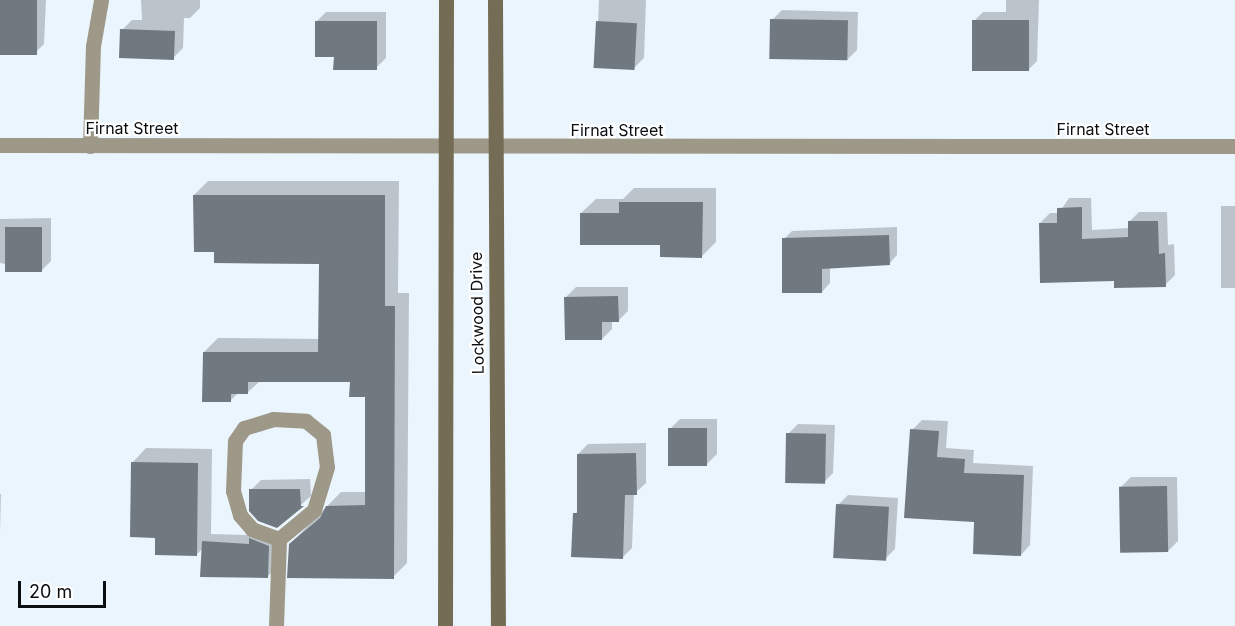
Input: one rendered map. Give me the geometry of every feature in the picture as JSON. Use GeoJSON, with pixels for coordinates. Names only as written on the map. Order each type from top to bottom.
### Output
{"type":"FeatureCollection","features":[{"type":"Feature","properties":{"kind":"main road","name":"Lockwood Drive"},"geometry":{"type":"LineString","coordinates":[[445,626],[446,0]]}},
{"type":"Feature","properties":{"kind":"main road","name":"Lockwood Drive"},"geometry":{"type":"LineString","coordinates":[[495,0],[498,626]]}},
{"type":"Feature","properties":{"kind":"street"},"geometry":{"type":"LineString","coordinates":[[90,146],[93,46],[101,0]]}},
{"type":"Feature","properties":{"kind":"street","name":"Firnat Street"},"geometry":{"type":"LineString","coordinates":[[0,145],[447,148],[1235,146]]}},
{"type":"Feature","properties":{"kind":"street"},"geometry":{"type":"LineString","coordinates":[[276,626],[279,539],[315,510],[327,467],[324,435],[306,421],[273,419],[243,428],[235,441],[233,491],[240,514],[252,529],[279,539]]}},
{"type":"Feature","properties":{"kind":"building"},"geometry":{"type":"Polygon","coordinates":[[[0,0],[37,0],[37,55],[0,55],[0,0]]]}},
{"type":"Feature","properties":{"kind":"building"},"geometry":{"type":"Polygon","coordinates":[[[770,19],[848,20],[847,60],[769,59],[770,19]]]}},
{"type":"Feature","properties":{"kind":"building"},"geometry":{"type":"Polygon","coordinates":[[[972,20],[1029,20],[1029,71],[972,71],[972,20]]]}},
{"type":"Feature","properties":{"kind":"building"},"geometry":{"type":"Polygon","coordinates":[[[315,21],[377,21],[377,70],[333,70],[334,57],[315,57],[315,21]]]}},
{"type":"Feature","properties":{"kind":"building"},"geometry":{"type":"Polygon","coordinates":[[[596,21],[637,23],[634,70],[594,68],[596,21]]]}},
{"type":"Feature","properties":{"kind":"building"},"geometry":{"type":"Polygon","coordinates":[[[120,29],[175,31],[174,60],[119,58],[120,29]]]}},
{"type":"Feature","properties":{"kind":"building"},"geometry":{"type":"Polygon","coordinates":[[[193,195],[385,195],[385,306],[395,306],[394,579],[287,578],[289,544],[320,518],[326,506],[365,505],[365,397],[349,397],[350,382],[248,382],[248,394],[231,394],[231,402],[202,402],[203,352],[318,352],[319,264],[214,263],[214,252],[194,252],[193,195]]]}},
{"type":"Feature","properties":{"kind":"building"},"geometry":{"type":"Polygon","coordinates":[[[619,202],[703,202],[702,258],[660,257],[660,245],[580,245],[580,213],[619,213],[619,202]]]}},
{"type":"Feature","properties":{"kind":"building"},"geometry":{"type":"Polygon","coordinates":[[[1082,207],[1082,239],[1128,237],[1128,221],[1158,221],[1159,254],[1165,253],[1166,287],[1114,288],[1114,281],[1040,283],[1039,223],[1057,223],[1057,208],[1082,207]]]}},
{"type":"Feature","properties":{"kind":"building"},"geometry":{"type":"Polygon","coordinates":[[[5,227],[42,227],[42,272],[5,272],[5,227]]]}},
{"type":"Feature","properties":{"kind":"building"},"geometry":{"type":"Polygon","coordinates":[[[889,235],[890,265],[822,269],[822,293],[782,293],[782,238],[889,235]]]}},
{"type":"Feature","properties":{"kind":"building"},"geometry":{"type":"Polygon","coordinates":[[[618,296],[619,322],[602,322],[602,340],[565,340],[564,297],[618,296]]]}},
{"type":"Feature","properties":{"kind":"building"},"geometry":{"type":"Polygon","coordinates":[[[668,428],[707,428],[707,466],[668,466],[668,428]]]}},
{"type":"Feature","properties":{"kind":"building"},"geometry":{"type":"Polygon","coordinates":[[[910,429],[939,431],[937,457],[965,459],[964,473],[1024,475],[1021,556],[973,554],[974,522],[904,518],[910,429]]]}},
{"type":"Feature","properties":{"kind":"building"},"geometry":{"type":"Polygon","coordinates":[[[786,433],[826,434],[825,484],[785,483],[786,433]]]}},
{"type":"Feature","properties":{"kind":"building"},"geometry":{"type":"Polygon","coordinates":[[[636,453],[637,495],[625,495],[623,559],[571,557],[573,513],[577,513],[577,454],[636,453]]]}},
{"type":"Feature","properties":{"kind":"building"},"geometry":{"type":"Polygon","coordinates":[[[131,462],[198,463],[197,556],[155,555],[155,538],[130,537],[131,462]]]}},
{"type":"Feature","properties":{"kind":"building"},"geometry":{"type":"Polygon","coordinates":[[[1167,486],[1168,552],[1120,553],[1119,487],[1167,486]]]}},
{"type":"Feature","properties":{"kind":"building"},"geometry":{"type":"Polygon","coordinates":[[[249,489],[300,489],[301,506],[304,506],[277,528],[258,521],[249,511],[249,489]]]}},
{"type":"Feature","properties":{"kind":"building"},"geometry":{"type":"Polygon","coordinates":[[[836,504],[889,507],[886,561],[833,558],[836,504]]]}},
{"type":"Feature","properties":{"kind":"building"},"geometry":{"type":"Polygon","coordinates":[[[249,538],[269,546],[268,578],[200,577],[202,541],[249,544],[249,538]]]}}]}
